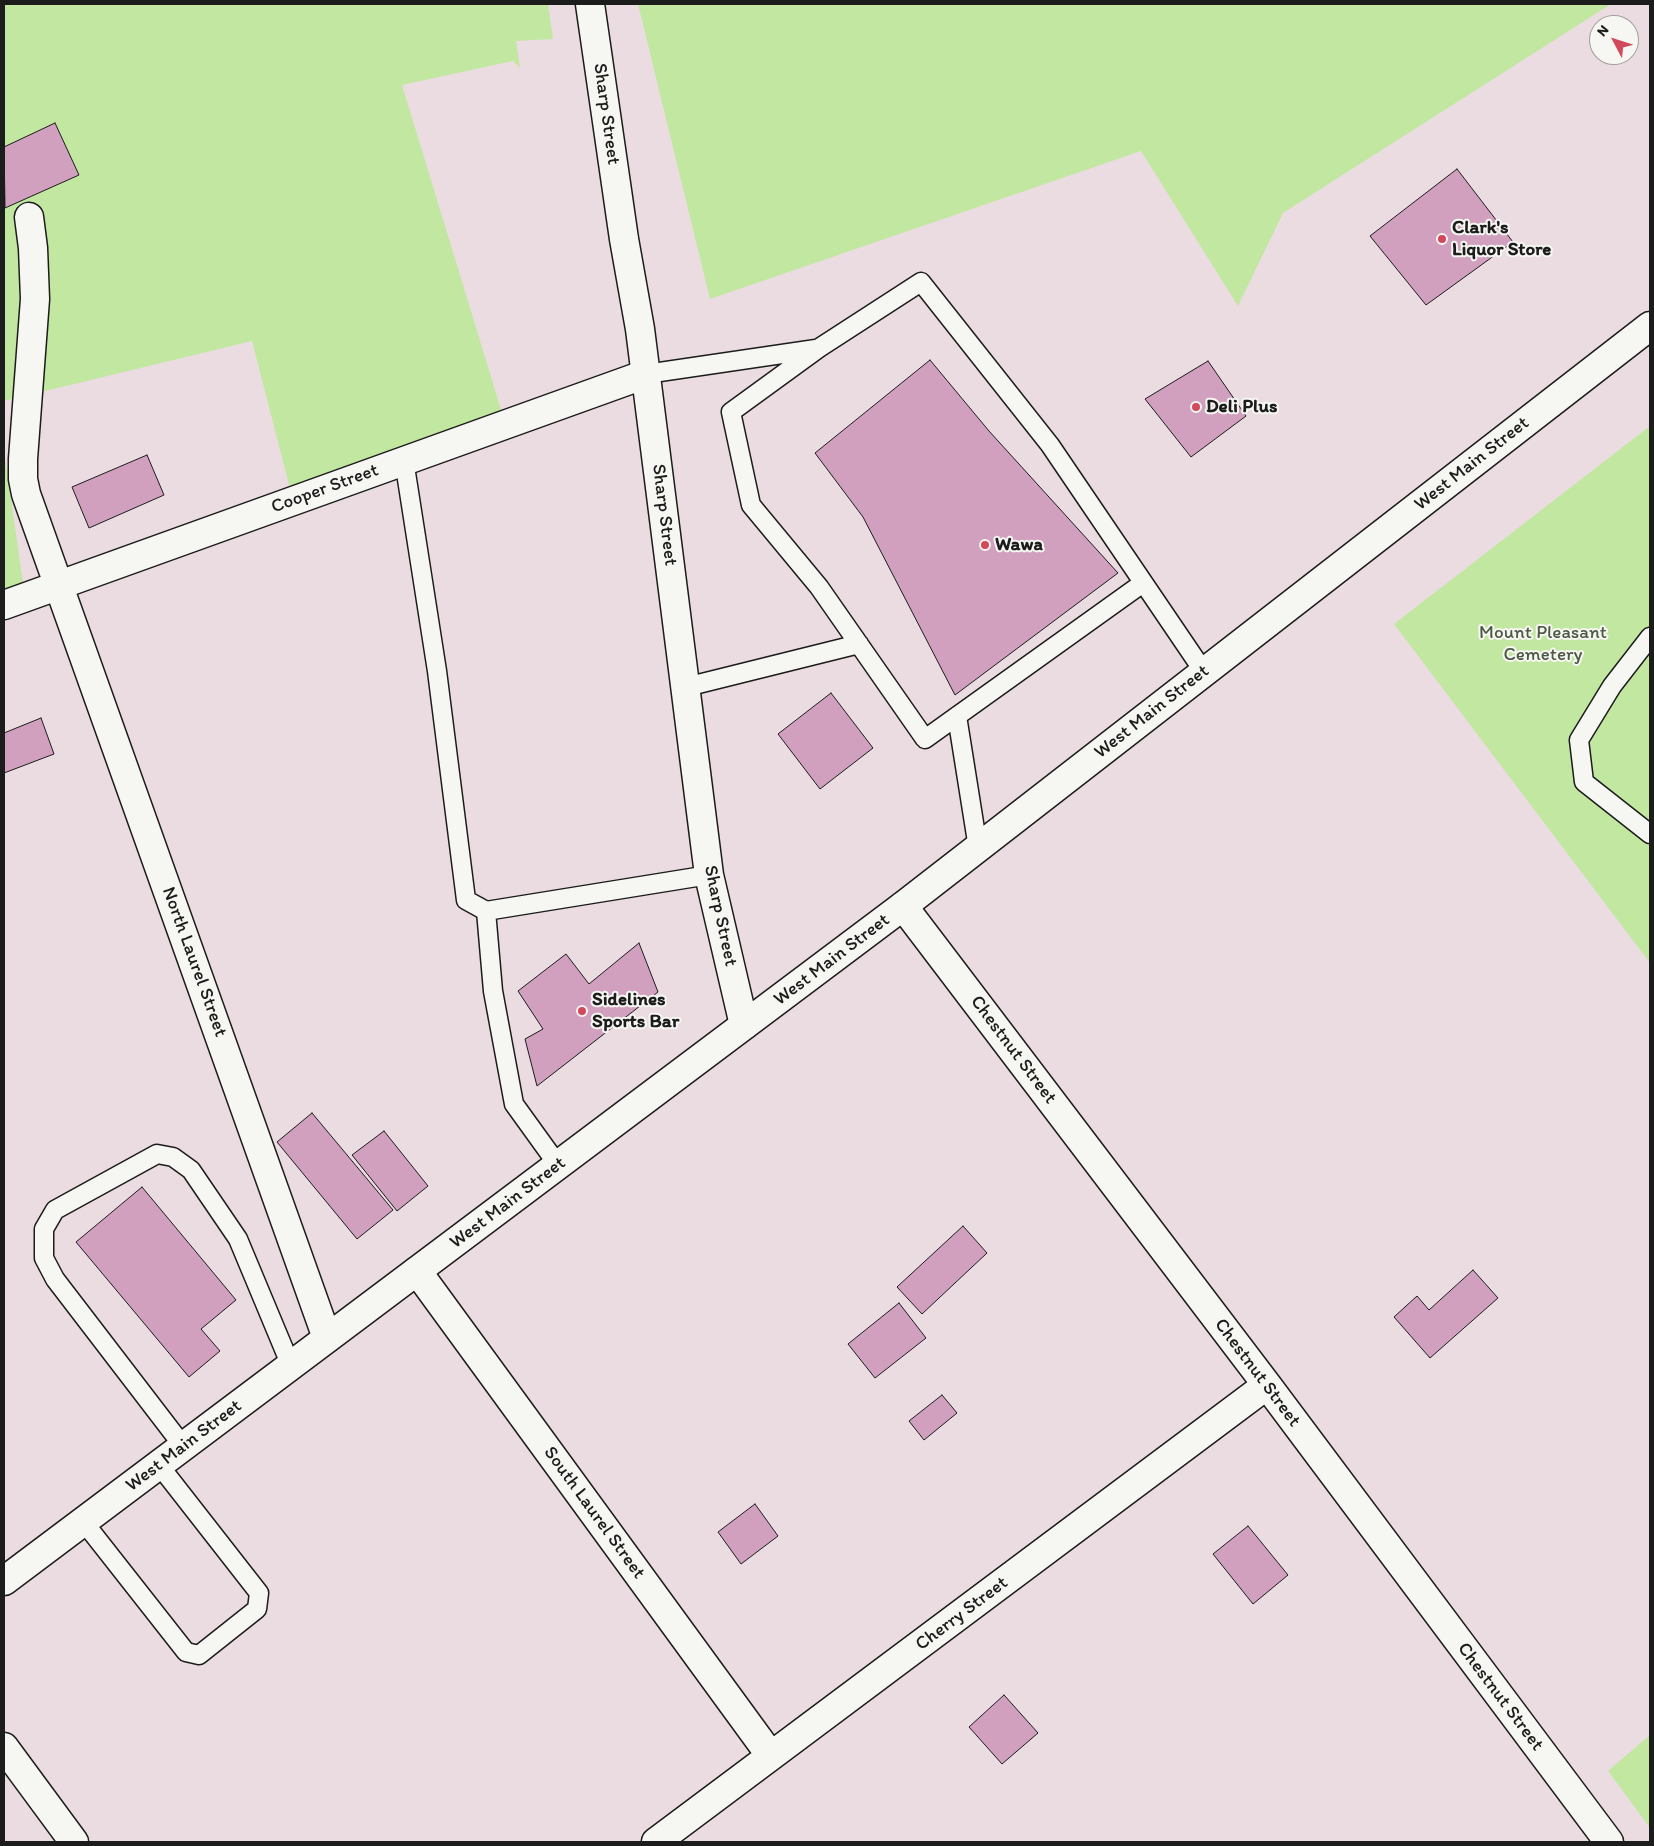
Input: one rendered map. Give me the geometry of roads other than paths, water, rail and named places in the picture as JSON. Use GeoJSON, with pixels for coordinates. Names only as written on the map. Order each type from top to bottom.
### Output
{"type":"FeatureCollection","features":[{"type":"Feature","properties":{"kind":"main road","name":"Sharp Street"},"geometry":{"type":"LineString","coordinates":[[590,4],[646,374],[709,875],[744,1025]]}},
{"type":"Feature","properties":{"kind":"main road","name":"North Laurel Street"},"geometry":{"type":"LineString","coordinates":[[29,218],[33,248],[35,299],[23,479],[29,506],[60,585],[327,1338]]}},
{"type":"Feature","properties":{"kind":"main road","name":"West Main Street"},"geometry":{"type":"LineString","coordinates":[[4,1581],[903,906],[1650,326]]}},
{"type":"Feature","properties":{"kind":"main road","name":"Cooper Street"},"geometry":{"type":"LineString","coordinates":[[4,606],[646,374]]}},
{"type":"Feature","properties":{"kind":"main road","name":"Chestnut Street"},"geometry":{"type":"LineString","coordinates":[[903,906],[1267,1385],[1609,1842]]}},
{"type":"Feature","properties":{"kind":"main road","name":"South Laurel Street"},"geometry":{"type":"LineString","coordinates":[[418,1271],[771,1756]]}},
{"type":"Feature","properties":{"kind":"main road","name":"Cherry Street"},"geometry":{"type":"LineString","coordinates":[[656,1842],[1267,1385]]}},
{"type":"Feature","properties":{"kind":"main road"},"geometry":{"type":"LineString","coordinates":[[4,1747],[74,1842]]}},
{"type":"Feature","properties":{"kind":"lane"},"geometry":{"type":"LineString","coordinates":[[1143,583],[925,739],[819,587],[751,504],[731,412],[819,348],[921,282],[1050,445],[1204,672]]}},
{"type":"Feature","properties":{"kind":"lane"},"geometry":{"type":"LineString","coordinates":[[646,374],[819,348]]}},
{"type":"Feature","properties":{"kind":"lane"},"geometry":{"type":"LineString","coordinates":[[404,460],[437,671],[466,900],[486,911],[709,875]]}},
{"type":"Feature","properties":{"kind":"lane"},"geometry":{"type":"LineString","coordinates":[[1650,636],[1612,686],[1580,740],[1584,782],[1650,834]]}},
{"type":"Feature","properties":{"kind":"lane"},"geometry":{"type":"LineString","coordinates":[[686,687],[859,644]]}},
{"type":"Feature","properties":{"kind":"lane"},"geometry":{"type":"LineString","coordinates":[[957,716],[978,848]]}},
{"type":"Feature","properties":{"kind":"lane"},"geometry":{"type":"LineString","coordinates":[[486,911],[493,991],[514,1104],[558,1165]]}},
{"type":"Feature","properties":{"kind":"lane"},"geometry":{"type":"LineString","coordinates":[[183,1446],[55,1279],[44,1258],[44,1229],[54,1210],[157,1154],[174,1157],[191,1170],[238,1239],[291,1366]]}},
{"type":"Feature","properties":{"kind":"lane"},"geometry":{"type":"LineString","coordinates":[[83,1521],[186,1652],[200,1655],[257,1609],[259,1593],[159,1465]]}},
{"type":"Feature","properties":{"kind":"place","name":"Clark's Liquor Store"},"geometry":{"type":"Point","coordinates":[1442,239]}},
{"type":"Feature","properties":{"kind":"place","name":"Deli Plus"},"geometry":{"type":"Point","coordinates":[1196,407]}},
{"type":"Feature","properties":{"kind":"place","name":"Wawa"},"geometry":{"type":"Point","coordinates":[985,545]}},
{"type":"Feature","properties":{"kind":"place","name":"Sidelines Sports Bar"},"geometry":{"type":"Point","coordinates":[582,1011]}},
{"type":"Feature","properties":{"kind":"park label","name":"Mount Pleasant Cemetery"},"geometry":{"type":"Point","coordinates":[1543,644]}}]}
